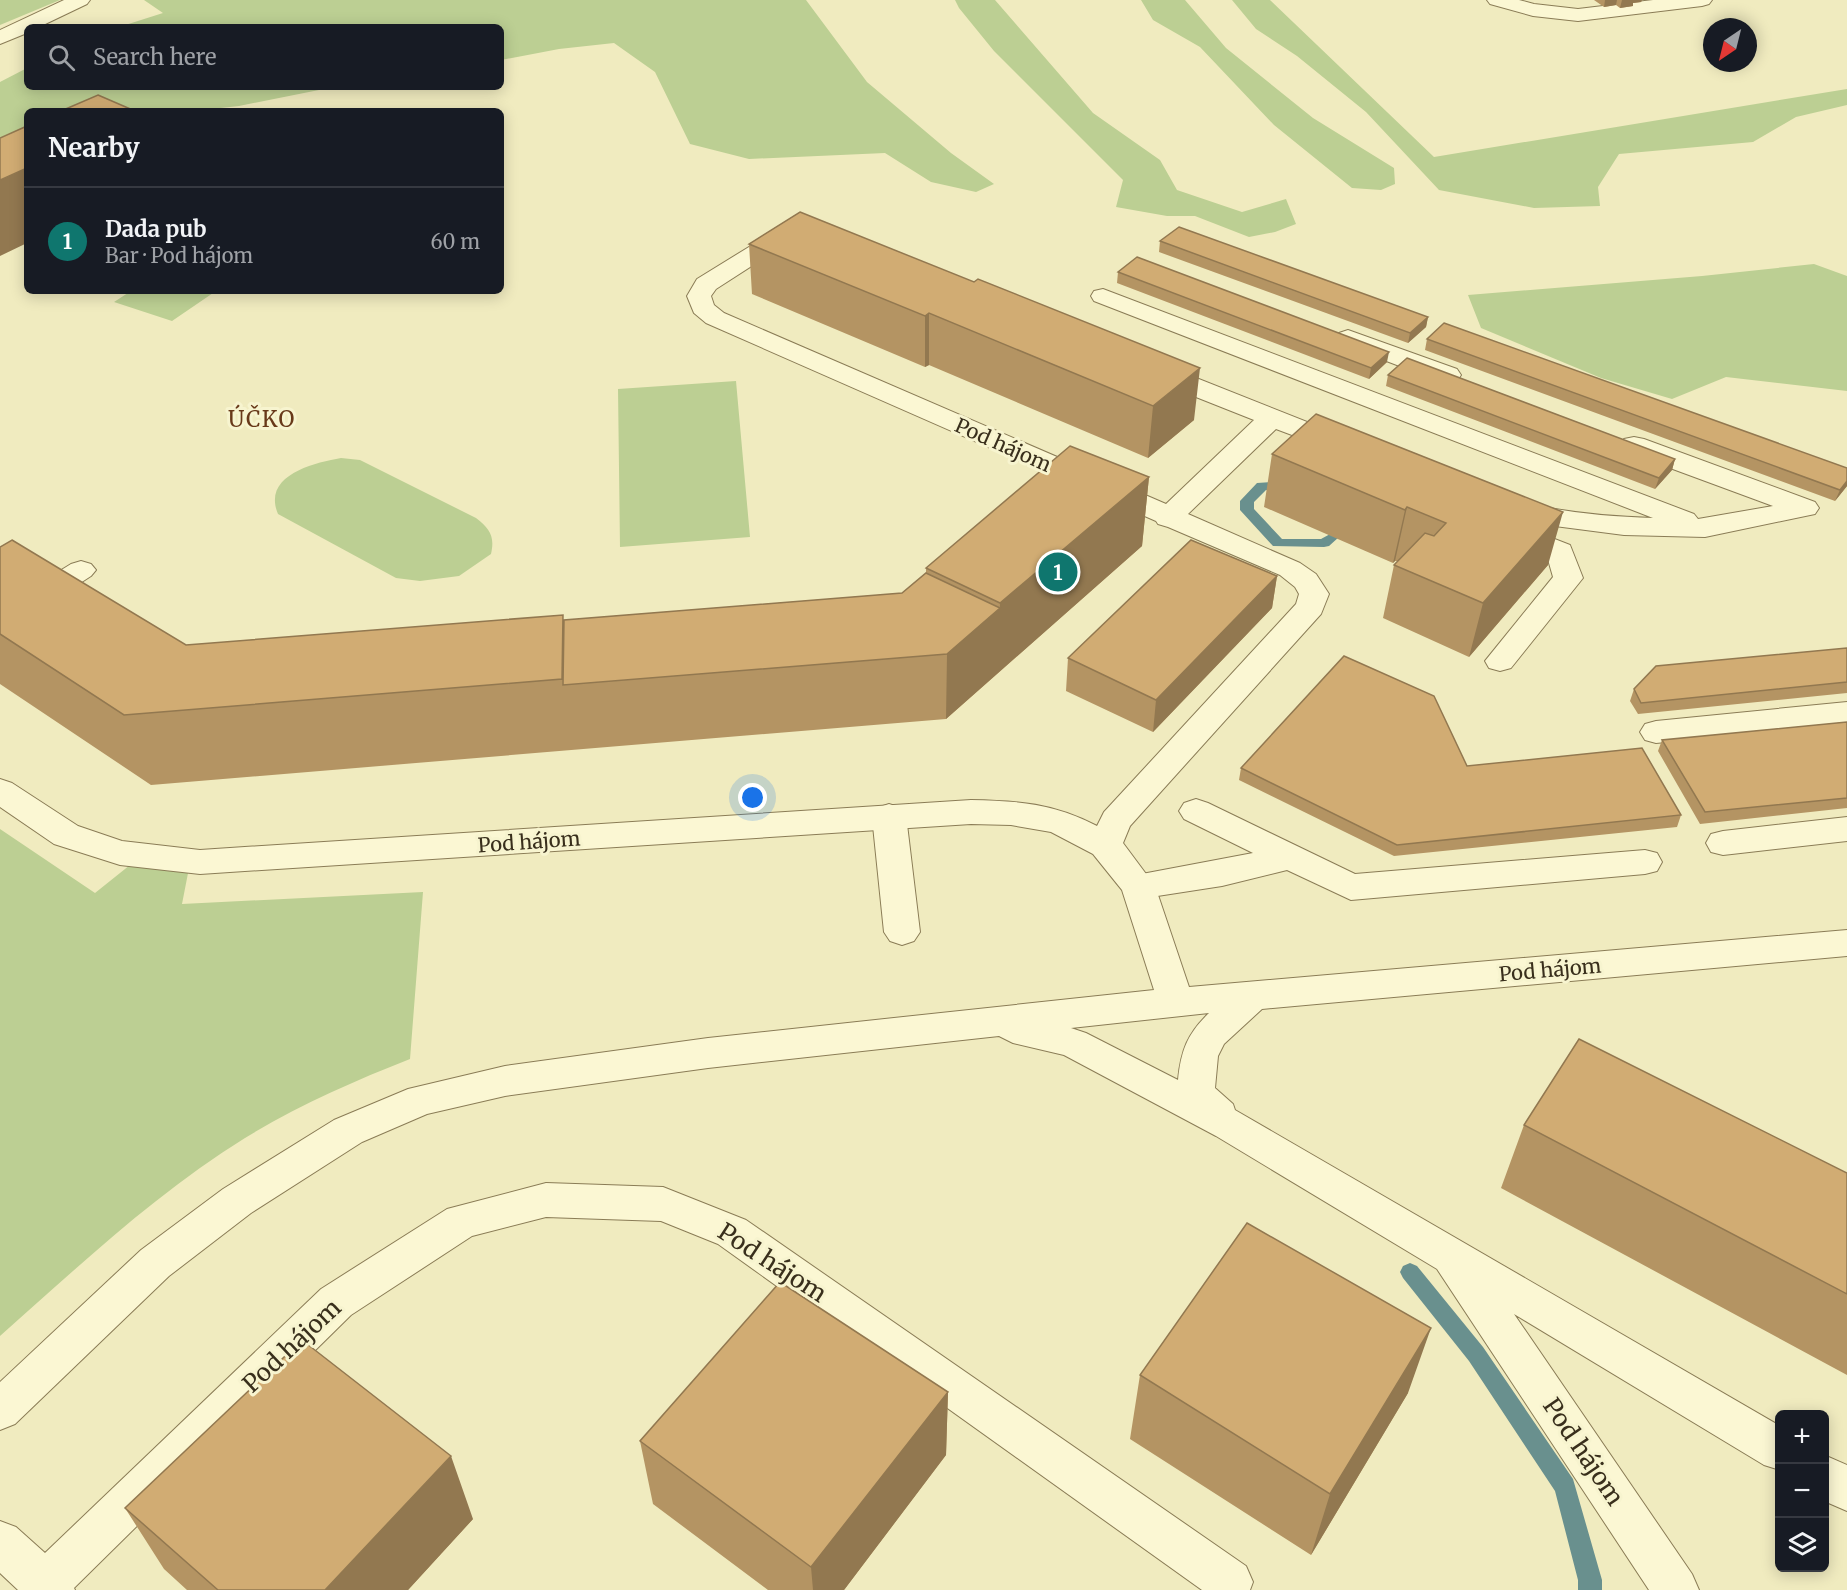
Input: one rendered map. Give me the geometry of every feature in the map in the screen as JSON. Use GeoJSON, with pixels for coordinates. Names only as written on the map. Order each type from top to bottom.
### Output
{"type":"FeatureCollection","features":[{"type":"Feature","properties":{"kind":"street"},"geometry":{"type":"LineString","coordinates":[[29,24],[80,0]]}},
{"type":"Feature","properties":{"kind":"street"},"geometry":{"type":"LineString","coordinates":[[1497,0],[1533,10],[1578,15],[1702,0]]}},
{"type":"Feature","properties":{"kind":"street"},"geometry":{"type":"LineString","coordinates":[[0,38],[24,27]]}},
{"type":"Feature","properties":{"kind":"street","name":"Pod hájom"},"geometry":{"type":"LineString","coordinates":[[814,239],[791,238],[770,244],[706,284],[699,296],[703,308],[714,318],[1050,477],[1168,518],[1290,569],[1306,581],[1314,594],[1310,608],[1116,820],[1105,845]]}},
{"type":"Feature","properties":{"kind":"street"},"geometry":{"type":"LineString","coordinates":[[1103,296],[1705,528]]}},
{"type":"Feature","properties":{"kind":"street"},"geometry":{"type":"LineString","coordinates":[[1325,329],[1468,383]]}},
{"type":"Feature","properties":{"kind":"street"},"geometry":{"type":"LineString","coordinates":[[1130,361],[1368,456]]}},
{"type":"Feature","properties":{"kind":"street"},"geometry":{"type":"LineString","coordinates":[[1168,518],[1272,418]]}},
{"type":"Feature","properties":{"kind":"street"},"geometry":{"type":"LineString","coordinates":[[1500,661],[1568,578],[1560,552],[1495,525],[1490,510],[1624,526],[1705,528],[1805,508],[1614,437]]}},
{"type":"Feature","properties":{"kind":"street"},"geometry":{"type":"LineString","coordinates":[[0,621],[81,570]]}},
{"type":"Feature","properties":{"kind":"street"},"geometry":{"type":"LineString","coordinates":[[1656,732],[1847,713]]}},
{"type":"Feature","properties":{"kind":"street","name":"Pod hájom"},"geometry":{"type":"LineString","coordinates":[[0,791],[66,835],[120,853],[200,862],[971,812],[1011,813],[1059,821],[1105,845],[1138,886],[1176,1002]]}},
{"type":"Feature","properties":{"kind":"street"},"geometry":{"type":"LineString","coordinates":[[1196,811],[1351,887],[1645,862]]}},
{"type":"Feature","properties":{"kind":"street"},"geometry":{"type":"LineString","coordinates":[[889,816],[902,932]]}},
{"type":"Feature","properties":{"kind":"street"},"geometry":{"type":"LineString","coordinates":[[1723,843],[1847,829]]}},
{"type":"Feature","properties":{"kind":"street"},"geometry":{"type":"LineString","coordinates":[[1138,886],[1222,873],[1291,857]]}},
{"type":"Feature","properties":{"kind":"street","name":"Pod hájom"},"geometry":{"type":"LineString","coordinates":[[0,1410],[155,1263],[237,1201],[348,1131],[421,1100],[505,1081],[686,1056],[1176,1002],[1847,943]]}},
{"type":"Feature","properties":{"kind":"street","name":"Pod hájom"},"geometry":{"type":"LineString","coordinates":[[1230,1125],[1196,1094],[1199,1055],[1211,1034],[1253,995]]}},
{"type":"Feature","properties":{"kind":"street","name":"Pod hájom"},"geometry":{"type":"LineString","coordinates":[[994,1023],[1073,1043],[1230,1125],[1775,1448]]}},
{"type":"Feature","properties":{"kind":"street","name":"Pod hájom"},"geometry":{"type":"LineString","coordinates":[[0,1543],[49,1587],[336,1302],[461,1221],[546,1200],[663,1204],[732,1232],[1230,1581]]}},
{"type":"Feature","properties":{"kind":"street","name":"Pod hájom"},"geometry":{"type":"LineString","coordinates":[[1449,1255],[1676,1590]]}},
{"type":"Feature","properties":{"kind":"street"},"geometry":{"type":"LineString","coordinates":[[1829,1479],[1847,1490]]}},
{"type":"Feature","properties":{"kind":"green space"},"geometry":{"type":"Polygon","coordinates":[[[0,0],[60,0],[0,25],[0,0]]]}},
{"type":"Feature","properties":{"kind":"green space"},"geometry":{"type":"Polygon","coordinates":[[[144,0],[806,0],[867,82],[951,153],[994,184],[976,192],[931,182],[885,153],[749,159],[690,144],[655,72],[614,43],[559,49],[504,59],[504,24],[128,24],[163,13],[144,0]]]}},
{"type":"Feature","properties":{"kind":"green space"},"geometry":{"type":"Polygon","coordinates":[[[955,0],[995,0],[1093,113],[1160,160],[1177,190],[1242,212],[1286,199],[1296,224],[1275,232],[1249,237],[1195,216],[1167,216],[1116,207],[1123,180],[994,51],[955,0]]]}},
{"type":"Feature","properties":{"kind":"green space"},"geometry":{"type":"Polygon","coordinates":[[[1141,0],[1185,0],[1226,48],[1313,118],[1394,168],[1395,184],[1381,190],[1352,188],[1274,125],[1200,47],[1153,20],[1141,0]]]}},
{"type":"Feature","properties":{"kind":"green space"},"geometry":{"type":"Polygon","coordinates":[[[1232,0],[1270,0],[1434,157],[1847,89],[1847,105],[1796,117],[1753,142],[1619,154],[1598,187],[1600,206],[1534,208],[1439,190],[1366,112],[1297,56],[1256,29],[1232,0]]]}},
{"type":"Feature","properties":{"kind":"green space"},"geometry":{"type":"Polygon","coordinates":[[[24,70],[24,90],[319,90],[221,108],[24,108],[24,129],[0,140],[0,82],[24,70]]]}},
{"type":"Feature","properties":{"kind":"green space"},"geometry":{"type":"Polygon","coordinates":[[[1814,264],[1847,276],[1847,391],[1726,377],[1672,399],[1601,378],[1481,328],[1468,295],[1702,276],[1814,264]]]}},
{"type":"Feature","properties":{"kind":"green space"},"geometry":{"type":"Polygon","coordinates":[[[126,294],[212,294],[172,321],[114,302],[126,294]]]}},
{"type":"Feature","properties":{"kind":"green space"},"geometry":{"type":"Polygon","coordinates":[[[736,381],[750,537],[620,547],[618,389],[736,381]]]}},
{"type":"Feature","properties":{"kind":"green space"},"geometry":{"type":"Polygon","coordinates":[[[341,458],[360,460],[476,518],[490,533],[491,554],[459,576],[420,581],[396,578],[278,514],[275,501],[277,490],[283,481],[304,468],[341,458]]]}},
{"type":"Feature","properties":{"kind":"green space"},"geometry":{"type":"Polygon","coordinates":[[[0,829],[95,893],[135,861],[189,868],[182,904],[423,892],[410,1059],[305,1105],[265,1126],[212,1159],[118,1232],[0,1336],[0,829]]]}},
{"type":"Feature","properties":{"kind":"building"},"geometry":{"type":"Polygon","coordinates":[[[98,95],[128,108],[68,108],[98,95]]]}},
{"type":"Feature","properties":{"kind":"building"},"geometry":{"type":"Polygon","coordinates":[[[24,127],[24,169],[0,180],[0,138],[24,127]]]}},
{"type":"Feature","properties":{"kind":"building"},"geometry":{"type":"Polygon","coordinates":[[[800,212],[974,282],[978,279],[1200,368],[1153,406],[929,313],[925,316],[749,244],[800,212]]]}},
{"type":"Feature","properties":{"kind":"building"},"geometry":{"type":"Polygon","coordinates":[[[1179,227],[1428,317],[1410,333],[1160,241],[1179,227]]]}},
{"type":"Feature","properties":{"kind":"building"},"geometry":{"type":"Polygon","coordinates":[[[1137,257],[1389,352],[1371,368],[1118,272],[1137,257]]]}},
{"type":"Feature","properties":{"kind":"building"},"geometry":{"type":"Polygon","coordinates":[[[1444,323],[1847,468],[1847,481],[1840,490],[1427,339],[1444,323]]]}},
{"type":"Feature","properties":{"kind":"building"},"geometry":{"type":"Polygon","coordinates":[[[1407,358],[1675,459],[1659,478],[1388,375],[1407,358]]]}},
{"type":"Feature","properties":{"kind":"building"},"geometry":{"type":"Polygon","coordinates":[[[1316,414],[1563,512],[1483,603],[1394,565],[1425,533],[1434,536],[1446,523],[1407,507],[1405,510],[1272,454],[1316,414]]]}},
{"type":"Feature","properties":{"kind":"building"},"geometry":{"type":"Polygon","coordinates":[[[1070,446],[1149,477],[1000,603],[926,568],[1070,446]]]}},
{"type":"Feature","properties":{"kind":"building"},"geometry":{"type":"Polygon","coordinates":[[[12,540],[186,645],[563,615],[562,679],[124,715],[0,634],[0,547],[12,540]]]}},
{"type":"Feature","properties":{"kind":"building"},"geometry":{"type":"Polygon","coordinates":[[[1191,540],[1277,576],[1156,700],[1068,658],[1191,540]]]}},
{"type":"Feature","properties":{"kind":"building"},"geometry":{"type":"Polygon","coordinates":[[[926,573],[1000,608],[947,654],[563,685],[564,620],[902,593],[926,573]]]}},
{"type":"Feature","properties":{"kind":"building"},"geometry":{"type":"Polygon","coordinates":[[[1847,648],[1847,682],[1641,703],[1634,689],[1656,666],[1847,648]]]}},
{"type":"Feature","properties":{"kind":"building"},"geometry":{"type":"Polygon","coordinates":[[[1344,656],[1434,696],[1467,766],[1642,748],[1681,815],[1397,845],[1241,768],[1344,656]]]}},
{"type":"Feature","properties":{"kind":"building"},"geometry":{"type":"Polygon","coordinates":[[[1847,722],[1847,798],[1705,812],[1662,740],[1847,722]]]}},
{"type":"Feature","properties":{"kind":"building"},"geometry":{"type":"Polygon","coordinates":[[[1579,1039],[1847,1173],[1847,1294],[1524,1125],[1579,1039]]]}},
{"type":"Feature","properties":{"kind":"building"},"geometry":{"type":"Polygon","coordinates":[[[1247,1223],[1431,1328],[1330,1494],[1140,1375],[1247,1223]]]}},
{"type":"Feature","properties":{"kind":"building"},"geometry":{"type":"Polygon","coordinates":[[[780,1282],[948,1392],[811,1567],[640,1441],[780,1282]]]}},
{"type":"Feature","properties":{"kind":"building"},"geometry":{"type":"Polygon","coordinates":[[[302,1340],[451,1456],[325,1590],[218,1590],[125,1508],[302,1340]]]}},
{"type":"Feature","properties":{"kind":"waterway"},"geometry":{"type":"LineString","coordinates":[[1283,489],[1262,486],[1247,501],[1247,510],[1278,543],[1324,543],[1332,537]]}},
{"type":"Feature","properties":{"kind":"waterway"},"geometry":{"type":"LineString","coordinates":[[1410,1272],[1476,1354],[1565,1487],[1590,1580],[1590,1590]]}},
{"type":"Feature","properties":{"kind":"place","name":"Dada pub"},"geometry":{"type":"Point","coordinates":[1058,572]}},
{"type":"Feature","properties":{"kind":"district","name":"ÚČKO"},"geometry":{"type":"Point","coordinates":[262,419]}}]}
